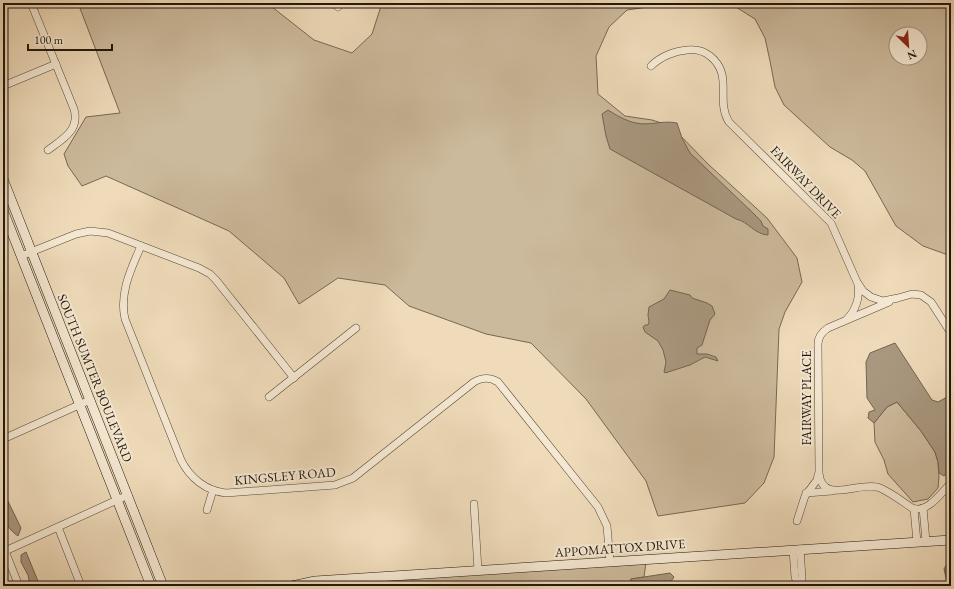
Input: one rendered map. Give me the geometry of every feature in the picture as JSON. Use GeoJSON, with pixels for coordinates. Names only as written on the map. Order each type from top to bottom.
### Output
{"type":"FeatureCollection","features":[{"type":"Feature","properties":{"kind":"main road","name":"SOUTH SUMTER BOULEVARD"},"geometry":{"type":"LineString","coordinates":[[3,179],[163,586]]}},
{"type":"Feature","properties":{"kind":"main road","name":"SOUTH SUMTER BOULEVARD"},"geometry":{"type":"LineString","coordinates":[[3,210],[151,586]]}},
{"type":"Feature","properties":{"kind":"main road","name":"APPOMATTOX DRIVE"},"geometry":{"type":"LineString","coordinates":[[292,586],[315,581],[951,540]]}},
{"type":"Feature","properties":{"kind":"street"},"geometry":{"type":"LineString","coordinates":[[31,3],[74,109],[74,126],[68,135],[48,150]]}},
{"type":"Feature","properties":{"kind":"street","name":"FAIRWAY DRIVE"},"geometry":{"type":"LineString","coordinates":[[651,66],[666,55],[687,49],[702,52],[715,60],[721,69],[726,118],[831,223],[857,282],[863,291],[877,299],[888,301],[912,294],[922,295],[931,302],[951,333]]}},
{"type":"Feature","properties":{"kind":"street"},"geometry":{"type":"LineString","coordinates":[[3,86],[56,64]]}},
{"type":"Feature","properties":{"kind":"street"},"geometry":{"type":"LineString","coordinates":[[22,256],[76,234],[90,231],[108,233],[199,268],[210,274],[294,378]]}},
{"type":"Feature","properties":{"kind":"street","name":"KINGSLEY ROAD"},"geometry":{"type":"LineString","coordinates":[[141,246],[124,291],[123,305],[125,319],[184,465],[194,478],[202,485],[213,490],[233,492],[345,483],[474,382],[479,379],[489,378],[498,382],[598,507],[607,526],[610,562]]}},
{"type":"Feature","properties":{"kind":"street"},"geometry":{"type":"LineString","coordinates":[[840,323],[850,316],[854,309],[859,292],[857,282]]}},
{"type":"Feature","properties":{"kind":"street","name":"FAIRWAY PLACE"},"geometry":{"type":"LineString","coordinates":[[818,473],[818,340],[824,331],[898,298]]}},
{"type":"Feature","properties":{"kind":"street"},"geometry":{"type":"LineString","coordinates":[[269,397],[356,328]]}},
{"type":"Feature","properties":{"kind":"street"},"geometry":{"type":"LineString","coordinates":[[3,439],[90,400]]}},
{"type":"Feature","properties":{"kind":"street"},"geometry":{"type":"LineString","coordinates":[[818,473],[823,485],[828,489],[835,491]]}},
{"type":"Feature","properties":{"kind":"street"},"geometry":{"type":"LineString","coordinates":[[797,520],[806,493],[817,480],[818,473]]}},
{"type":"Feature","properties":{"kind":"street"},"geometry":{"type":"LineString","coordinates":[[806,493],[877,487],[914,509],[928,506],[951,483]]}},
{"type":"Feature","properties":{"kind":"street"},"geometry":{"type":"LineString","coordinates":[[207,510],[213,490]]}},
{"type":"Feature","properties":{"kind":"street"},"geometry":{"type":"LineString","coordinates":[[19,586],[4,551],[128,495]]}},
{"type":"Feature","properties":{"kind":"street"},"geometry":{"type":"LineString","coordinates":[[474,504],[478,570]]}},
{"type":"Feature","properties":{"kind":"street"},"geometry":{"type":"LineString","coordinates":[[921,542],[923,508]]}},
{"type":"Feature","properties":{"kind":"street"},"geometry":{"type":"LineString","coordinates":[[914,509],[921,542]]}},
{"type":"Feature","properties":{"kind":"street"},"geometry":{"type":"LineString","coordinates":[[58,527],[81,586]]}},
{"type":"Feature","properties":{"kind":"street"},"geometry":{"type":"LineString","coordinates":[[796,550],[795,577],[798,586]]}},
{"type":"Feature","properties":{"kind":"street"},"geometry":{"type":"LineString","coordinates":[[796,550],[802,578],[801,586]]}},
{"type":"Feature","properties":{"kind":"shaded area"},"geometry":{"type":"Polygon","coordinates":[[[78,3],[267,3],[314,40],[352,53],[372,34],[382,3],[676,3],[627,10],[609,27],[596,56],[598,94],[625,116],[652,120],[671,126],[708,164],[767,218],[797,258],[802,282],[785,312],[779,329],[774,457],[764,483],[745,503],[658,516],[646,481],[586,399],[531,343],[486,334],[409,306],[385,285],[338,278],[299,304],[284,278],[229,231],[106,176],[82,186],[68,166],[64,154],[86,117],[120,113],[78,3]]]}},
{"type":"Feature","properties":{"kind":"shaded area"},"geometry":{"type":"Polygon","coordinates":[[[726,3],[951,3],[951,256],[923,246],[896,226],[865,171],[852,160],[830,147],[784,105],[775,87],[765,38],[755,19],[731,4],[726,3]]]}},
{"type":"Feature","properties":{"kind":"shaded area"},"geometry":{"type":"Polygon","coordinates":[[[608,110],[625,119],[641,124],[666,122],[677,123],[682,138],[690,153],[761,221],[763,226],[768,229],[768,235],[755,230],[745,223],[610,149],[602,114],[608,110]]]}},
{"type":"Feature","properties":{"kind":"shaded area"},"geometry":{"type":"Polygon","coordinates":[[[670,290],[690,295],[692,298],[712,306],[715,314],[710,320],[702,345],[697,348],[697,354],[707,354],[716,357],[718,361],[705,357],[690,365],[665,373],[664,372],[666,362],[663,350],[658,341],[645,332],[643,327],[648,325],[649,322],[649,307],[664,299],[670,290]]]}},
{"type":"Feature","properties":{"kind":"shaded area"},"geometry":{"type":"Polygon","coordinates":[[[895,343],[932,400],[938,402],[951,395],[951,470],[944,476],[939,473],[935,452],[921,431],[897,402],[887,407],[874,423],[868,418],[869,412],[875,410],[867,398],[866,362],[870,353],[895,343]]]}},
{"type":"Feature","properties":{"kind":"shaded area"},"geometry":{"type":"Polygon","coordinates":[[[897,402],[921,431],[935,452],[938,462],[938,488],[928,499],[913,502],[888,474],[884,460],[875,442],[874,423],[887,407],[897,402]]]}},
{"type":"Feature","properties":{"kind":"shaded area"},"geometry":{"type":"Polygon","coordinates":[[[3,491],[21,528],[18,536],[5,522],[3,511],[3,491]]]}},
{"type":"Feature","properties":{"kind":"shaded area"},"geometry":{"type":"Polygon","coordinates":[[[26,552],[40,586],[30,585],[28,575],[21,562],[21,555],[26,552]]]}},
{"type":"Feature","properties":{"kind":"shaded area"},"geometry":{"type":"Polygon","coordinates":[[[951,561],[951,586],[948,586],[944,569],[948,562],[951,561]]]}},
{"type":"Feature","properties":{"kind":"shaded area"},"geometry":{"type":"Polygon","coordinates":[[[646,563],[644,577],[631,579],[630,586],[303,586],[646,563]]]}},
{"type":"Feature","properties":{"kind":"shaded area"},"geometry":{"type":"Polygon","coordinates":[[[670,573],[674,577],[668,586],[630,586],[631,579],[670,573]]]}}]}
